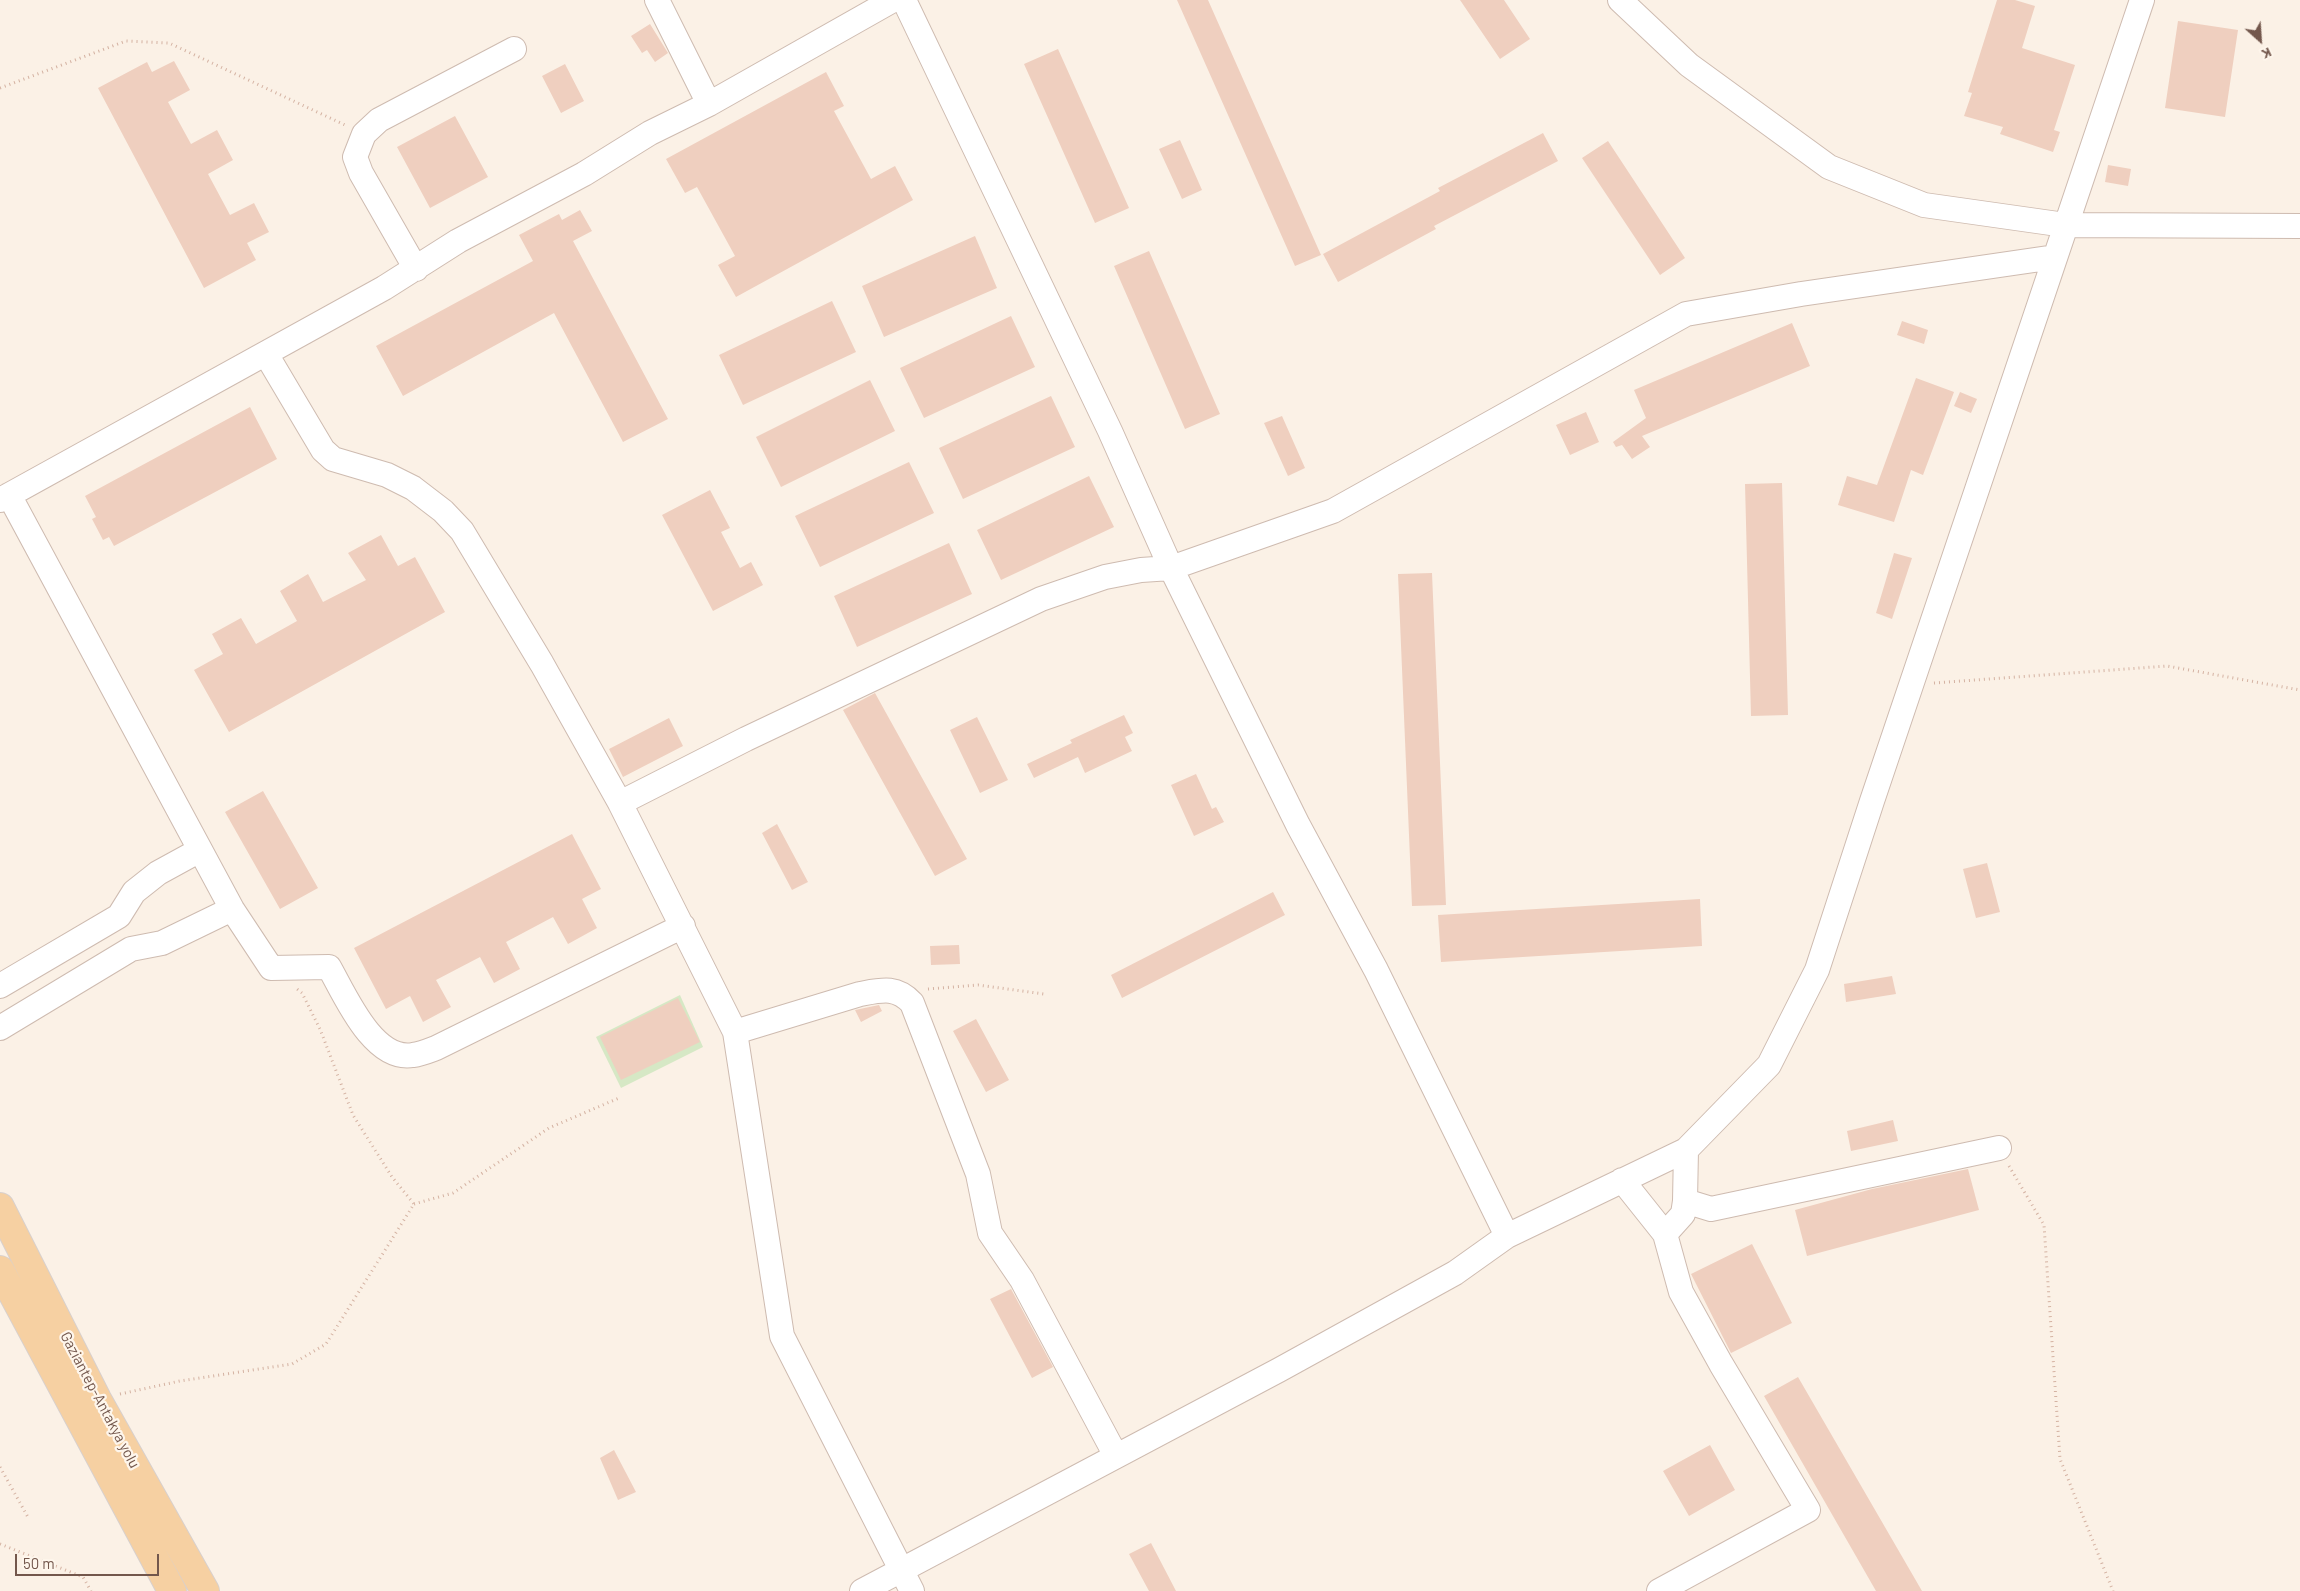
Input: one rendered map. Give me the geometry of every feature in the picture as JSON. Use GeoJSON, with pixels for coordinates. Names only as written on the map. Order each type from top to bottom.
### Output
{"type":"FeatureCollection","features":[{"type":"Feature","properties":{"kind":"main road","name":"Gaziantep-Antakya yolu"},"geometry":{"type":"LineString","coordinates":[[0,1207],[97,1399],[205,1591]]}},
{"type":"Feature","properties":{"kind":"main road","name":"Gaziantep-Antakya yolu"},"geometry":{"type":"LineString","coordinates":[[0,1270],[172,1591]]}},
{"type":"Feature","properties":{"kind":"street"},"geometry":{"type":"LineString","coordinates":[[657,0],[709,104]]}},
{"type":"Feature","properties":{"kind":"street"},"geometry":{"type":"LineString","coordinates":[[683,926],[436,1048],[412,1056],[396,1054],[382,1046],[364,1029],[329,967],[271,968],[232,908],[4,498],[266,354],[416,269],[458,241],[584,174],[650,133],[709,104],[893,0]]}},
{"type":"Feature","properties":{"kind":"street"},"geometry":{"type":"LineString","coordinates":[[904,0],[1110,431],[1171,568],[1298,825],[1376,970],[1507,1236]]}},
{"type":"Feature","properties":{"kind":"street"},"geometry":{"type":"LineString","coordinates":[[1620,0],[1688,65],[1829,167],[1924,206],[2065,225],[2300,226]]}},
{"type":"Feature","properties":{"kind":"street"},"geometry":{"type":"LineString","coordinates":[[862,1591],[1455,1273],[1507,1236],[1686,1150],[1769,1065],[1818,970],[1911,685],[2142,0]]}},
{"type":"Feature","properties":{"kind":"street"},"geometry":{"type":"LineString","coordinates":[[416,269],[361,173],[355,157],[364,134],[379,120],[514,49]]}},
{"type":"Feature","properties":{"kind":"street"},"geometry":{"type":"LineString","coordinates":[[620,803],[746,739],[1041,599],[1105,577],[1141,570],[1171,568],[1333,511],[1686,314],[1801,294],[2055,257]]}},
{"type":"Feature","properties":{"kind":"street"},"geometry":{"type":"LineString","coordinates":[[266,354],[323,450],[333,458],[387,475],[413,488],[443,511],[462,531],[542,664],[620,803],[735,1032],[782,1336],[912,1591]]}},
{"type":"Feature","properties":{"kind":"street"},"geometry":{"type":"LineString","coordinates":[[0,986],[119,916],[134,892],[158,873],[200,850]]}},
{"type":"Feature","properties":{"kind":"street"},"geometry":{"type":"LineString","coordinates":[[0,1028],[131,949],[162,943],[232,908]]}},
{"type":"Feature","properties":{"kind":"street"},"geometry":{"type":"LineString","coordinates":[[735,1032],[860,994],[881,990],[903,993],[912,1003],[978,1174],[990,1233],[1022,1280],[1116,1456]]}},
{"type":"Feature","properties":{"kind":"street"},"geometry":{"type":"LineString","coordinates":[[1686,1200],[1711,1209],[1999,1148]]}},
{"type":"Feature","properties":{"kind":"street"},"geometry":{"type":"LineString","coordinates":[[1665,1234],[1683,1214],[1686,1200],[1686,1150]]}},
{"type":"Feature","properties":{"kind":"street"},"geometry":{"type":"LineString","coordinates":[[1622,1180],[1665,1234],[1681,1292],[1726,1373],[1808,1510],[1659,1591]]}},
{"type":"Feature","properties":{"kind":"path"},"geometry":{"type":"LineString","coordinates":[[0,88],[126,41],[169,43],[364,134]]}},
{"type":"Feature","properties":{"kind":"path"},"geometry":{"type":"LineString","coordinates":[[1911,685],[2167,666],[2300,690]]}},
{"type":"Feature","properties":{"kind":"path"},"geometry":{"type":"LineString","coordinates":[[271,968],[302,993],[320,1029],[354,1115],[392,1177],[414,1204]]}},
{"type":"Feature","properties":{"kind":"path"},"geometry":{"type":"LineString","coordinates":[[903,993],[978,986],[1044,994]]}},
{"type":"Feature","properties":{"kind":"path"},"geometry":{"type":"LineString","coordinates":[[97,1399],[180,1381],[292,1364],[326,1344],[414,1204],[453,1193],[549,1128],[619,1098]]}},
{"type":"Feature","properties":{"kind":"path"},"geometry":{"type":"LineString","coordinates":[[1999,1148],[2044,1225],[2060,1459],[2114,1591]]}},
{"type":"Feature","properties":{"kind":"path"},"geometry":{"type":"LineString","coordinates":[[0,1467],[30,1519]]}},
{"type":"Feature","properties":{"kind":"path"},"geometry":{"type":"LineString","coordinates":[[0,1544],[83,1577],[91,1591]]}},
{"type":"Feature","properties":{"kind":"green space"},"geometry":{"type":"Polygon","coordinates":[[[680,995],[703,1047],[621,1088],[596,1037],[680,995]]]}},
{"type":"Feature","properties":{"kind":"building"},"geometry":{"type":"Polygon","coordinates":[[[1177,0],[1208,0],[1321,255],[1295,266],[1177,0]]]}},
{"type":"Feature","properties":{"kind":"building"},"geometry":{"type":"Polygon","coordinates":[[[1460,0],[1504,0],[1530,39],[1500,59],[1460,0]]]}},
{"type":"Feature","properties":{"kind":"building"},"geometry":{"type":"Polygon","coordinates":[[[1997,0],[2015,0],[2035,6],[2022,48],[2075,65],[2054,130],[2060,132],[2053,152],[2000,134],[2003,127],[1964,116],[1972,93],[1968,92],[1997,0]]]}},
{"type":"Feature","properties":{"kind":"building"},"geometry":{"type":"Polygon","coordinates":[[[2178,21],[2238,30],[2225,117],[2165,108],[2178,21]]]}},
{"type":"Feature","properties":{"kind":"building"},"geometry":{"type":"Polygon","coordinates":[[[650,24],[668,53],[655,62],[647,50],[642,53],[631,36],[650,24]]]}},
{"type":"Feature","properties":{"kind":"building"},"geometry":{"type":"Polygon","coordinates":[[[1058,49],[1129,208],[1095,223],[1024,64],[1058,49]]]}},
{"type":"Feature","properties":{"kind":"building"},"geometry":{"type":"Polygon","coordinates":[[[174,61],[190,90],[168,102],[191,144],[217,130],[233,160],[208,174],[230,215],[254,203],[269,232],[247,243],[256,260],[204,288],[98,88],[147,62],[152,72],[174,61]]]}},
{"type":"Feature","properties":{"kind":"building"},"geometry":{"type":"Polygon","coordinates":[[[565,64],[584,101],[561,113],[542,76],[565,64]]]}},
{"type":"Feature","properties":{"kind":"building"},"geometry":{"type":"Polygon","coordinates":[[[826,72],[844,106],[834,111],[871,179],[895,166],[913,200],[736,297],[718,265],[735,256],[697,187],[685,193],[666,159],[826,72]]]}},
{"type":"Feature","properties":{"kind":"building"},"geometry":{"type":"Polygon","coordinates":[[[455,116],[488,177],[430,208],[397,147],[455,116]]]}},
{"type":"Feature","properties":{"kind":"building"},"geometry":{"type":"Polygon","coordinates":[[[1543,133],[1558,161],[1434,226],[1436,229],[1338,282],[1323,254],[1440,191],[1438,188],[1543,133]]]}},
{"type":"Feature","properties":{"kind":"building"},"geometry":{"type":"Polygon","coordinates":[[[1180,140],[1202,190],[1182,199],[1159,149],[1180,140]]]}},
{"type":"Feature","properties":{"kind":"building"},"geometry":{"type":"Polygon","coordinates":[[[1608,141],[1685,258],[1660,275],[1582,158],[1608,141]]]}},
{"type":"Feature","properties":{"kind":"building"},"geometry":{"type":"Polygon","coordinates":[[[2108,165],[2131,169],[2128,186],[2105,182],[2108,165]]]}},
{"type":"Feature","properties":{"kind":"building"},"geometry":{"type":"Polygon","coordinates":[[[580,210],[592,231],[573,241],[668,419],[623,442],[554,313],[403,396],[376,346],[533,261],[519,235],[559,214],[562,220],[580,210]]]}},
{"type":"Feature","properties":{"kind":"building"},"geometry":{"type":"Polygon","coordinates":[[[975,236],[997,288],[884,337],[862,286],[975,236]]]}},
{"type":"Feature","properties":{"kind":"building"},"geometry":{"type":"Polygon","coordinates":[[[1149,251],[1220,414],[1185,429],[1114,266],[1149,251]]]}},
{"type":"Feature","properties":{"kind":"building"},"geometry":{"type":"Polygon","coordinates":[[[832,301],[856,352],[743,405],[719,355],[832,301]]]}},
{"type":"Feature","properties":{"kind":"building"},"geometry":{"type":"Polygon","coordinates":[[[1011,316],[1035,367],[924,418],[900,368],[1011,316]]]}},
{"type":"Feature","properties":{"kind":"building"},"geometry":{"type":"Polygon","coordinates":[[[1902,321],[1928,330],[1924,344],[1897,335],[1902,321]]]}},
{"type":"Feature","properties":{"kind":"building"},"geometry":{"type":"Polygon","coordinates":[[[1792,323],[1810,366],[1642,436],[1650,447],[1632,459],[1622,445],[1616,447],[1613,442],[1646,418],[1634,390],[1792,323]]]}},
{"type":"Feature","properties":{"kind":"building"},"geometry":{"type":"Polygon","coordinates":[[[1916,378],[1954,392],[1923,475],[1911,470],[1894,522],[1838,505],[1847,476],[1877,485],[1916,378]]]}},
{"type":"Feature","properties":{"kind":"building"},"geometry":{"type":"Polygon","coordinates":[[[870,380],[895,431],[781,487],[756,437],[870,380]]]}},
{"type":"Feature","properties":{"kind":"building"},"geometry":{"type":"Polygon","coordinates":[[[1960,392],[1977,399],[1971,413],[1954,406],[1960,392]]]}},
{"type":"Feature","properties":{"kind":"building"},"geometry":{"type":"Polygon","coordinates":[[[1051,396],[1075,447],[963,499],[939,448],[1051,396]]]}},
{"type":"Feature","properties":{"kind":"building"},"geometry":{"type":"Polygon","coordinates":[[[250,407],[277,459],[114,546],[109,537],[103,540],[92,519],[96,517],[85,496],[250,407]]]}},
{"type":"Feature","properties":{"kind":"building"},"geometry":{"type":"Polygon","coordinates":[[[1586,412],[1599,442],[1570,455],[1556,425],[1586,412]]]}},
{"type":"Feature","properties":{"kind":"building"},"geometry":{"type":"Polygon","coordinates":[[[1282,416],[1305,468],[1288,476],[1264,423],[1282,416]]]}},
{"type":"Feature","properties":{"kind":"building"},"geometry":{"type":"Polygon","coordinates":[[[909,462],[934,513],[820,567],[795,516],[909,462]]]}},
{"type":"Feature","properties":{"kind":"building"},"geometry":{"type":"Polygon","coordinates":[[[1089,476],[1114,527],[1001,580],[977,530],[1089,476]]]}},
{"type":"Feature","properties":{"kind":"building"},"geometry":{"type":"Polygon","coordinates":[[[1782,483],[1788,715],[1751,716],[1745,484],[1782,483]]]}},
{"type":"Feature","properties":{"kind":"building"},"geometry":{"type":"Polygon","coordinates":[[[710,490],[730,528],[721,532],[740,568],[751,562],[763,585],[713,611],[662,515],[710,490]]]}},
{"type":"Feature","properties":{"kind":"building"},"geometry":{"type":"Polygon","coordinates":[[[381,535],[398,566],[415,557],[445,612],[229,732],[194,670],[223,654],[212,634],[241,618],[256,644],[297,621],[280,591],[308,574],[323,602],[366,580],[348,553],[381,535]]]}},
{"type":"Feature","properties":{"kind":"building"},"geometry":{"type":"Polygon","coordinates":[[[949,543],[972,594],[857,647],[834,596],[949,543]]]}},
{"type":"Feature","properties":{"kind":"building"},"geometry":{"type":"Polygon","coordinates":[[[1894,553],[1912,558],[1892,619],[1876,613],[1894,553]]]}},
{"type":"Feature","properties":{"kind":"building"},"geometry":{"type":"Polygon","coordinates":[[[1432,573],[1446,905],[1412,906],[1398,574],[1432,573]]]}},
{"type":"Feature","properties":{"kind":"building"},"geometry":{"type":"Polygon","coordinates":[[[875,693],[967,859],[935,876],[843,710],[875,693]]]}},
{"type":"Feature","properties":{"kind":"building"},"geometry":{"type":"Polygon","coordinates":[[[1124,715],[1133,733],[1125,737],[1132,751],[1085,773],[1078,757],[1034,778],[1027,764],[1072,743],[1070,740],[1124,715]]]}},
{"type":"Feature","properties":{"kind":"building"},"geometry":{"type":"Polygon","coordinates":[[[977,717],[1008,780],[980,793],[950,730],[977,717]]]}},
{"type":"Feature","properties":{"kind":"building"},"geometry":{"type":"Polygon","coordinates":[[[669,718],[683,746],[623,777],[609,749],[669,718]]]}},
{"type":"Feature","properties":{"kind":"building"},"geometry":{"type":"Polygon","coordinates":[[[1196,774],[1212,809],[1216,807],[1224,822],[1194,836],[1171,785],[1196,774]]]}},
{"type":"Feature","properties":{"kind":"building"},"geometry":{"type":"Polygon","coordinates":[[[263,791],[318,888],[280,909],[225,812],[263,791]]]}},
{"type":"Feature","properties":{"kind":"building"},"geometry":{"type":"Polygon","coordinates":[[[777,824],[808,882],[792,890],[762,833],[777,824]]]}},
{"type":"Feature","properties":{"kind":"building"},"geometry":{"type":"Polygon","coordinates":[[[572,834],[601,889],[582,899],[597,928],[568,944],[553,917],[506,942],[520,969],[494,983],[480,957],[436,980],[451,1007],[423,1022],[410,996],[386,1009],[354,948],[572,834]]]}},
{"type":"Feature","properties":{"kind":"building"},"geometry":{"type":"Polygon","coordinates":[[[1987,863],[2000,912],[1976,918],[1963,869],[1987,863]]]}},
{"type":"Feature","properties":{"kind":"building"},"geometry":{"type":"Polygon","coordinates":[[[1273,892],[1285,915],[1122,998],[1111,975],[1273,892]]]}},
{"type":"Feature","properties":{"kind":"building"},"geometry":{"type":"Polygon","coordinates":[[[1700,899],[1702,946],[1441,962],[1438,915],[1700,899]]]}},
{"type":"Feature","properties":{"kind":"building"},"geometry":{"type":"Polygon","coordinates":[[[959,945],[960,964],[931,965],[930,946],[959,945]]]}},
{"type":"Feature","properties":{"kind":"building"},"geometry":{"type":"Polygon","coordinates":[[[1892,976],[1896,994],[1846,1002],[1844,984],[1892,976]]]}},
{"type":"Feature","properties":{"kind":"building"},"geometry":{"type":"Polygon","coordinates":[[[678,998],[700,1042],[621,1080],[600,1037],[678,998]]]}},
{"type":"Feature","properties":{"kind":"building"},"geometry":{"type":"Polygon","coordinates":[[[879,1005],[882,1011],[861,1022],[855,1010],[879,1005]]]}},
{"type":"Feature","properties":{"kind":"building"},"geometry":{"type":"Polygon","coordinates":[[[976,1019],[1009,1080],[986,1092],[953,1031],[976,1019]]]}},
{"type":"Feature","properties":{"kind":"building"},"geometry":{"type":"Polygon","coordinates":[[[1893,1120],[1898,1141],[1851,1151],[1847,1131],[1893,1120]]]}},
{"type":"Feature","properties":{"kind":"building"},"geometry":{"type":"Polygon","coordinates":[[[1968,1169],[1979,1210],[1807,1256],[1795,1210],[1872,1189],[1968,1169]]]}},
{"type":"Feature","properties":{"kind":"building"},"geometry":{"type":"Polygon","coordinates":[[[1752,1244],[1792,1323],[1731,1353],[1691,1274],[1752,1244]]]}},
{"type":"Feature","properties":{"kind":"building"},"geometry":{"type":"Polygon","coordinates":[[[1011,1289],[1053,1367],[1032,1378],[990,1299],[1011,1289]]]}},
{"type":"Feature","properties":{"kind":"building"},"geometry":{"type":"Polygon","coordinates":[[[1798,1377],[1922,1591],[1876,1591],[1764,1396],[1798,1377]]]}},
{"type":"Feature","properties":{"kind":"building"},"geometry":{"type":"Polygon","coordinates":[[[1710,1445],[1735,1490],[1689,1516],[1663,1471],[1710,1445]]]}},
{"type":"Feature","properties":{"kind":"building"},"geometry":{"type":"Polygon","coordinates":[[[614,1450],[636,1492],[618,1500],[600,1458],[614,1450]]]}},
{"type":"Feature","properties":{"kind":"building"},"geometry":{"type":"Polygon","coordinates":[[[1151,1543],[1176,1591],[1149,1591],[1129,1554],[1151,1543]]]}}]}
